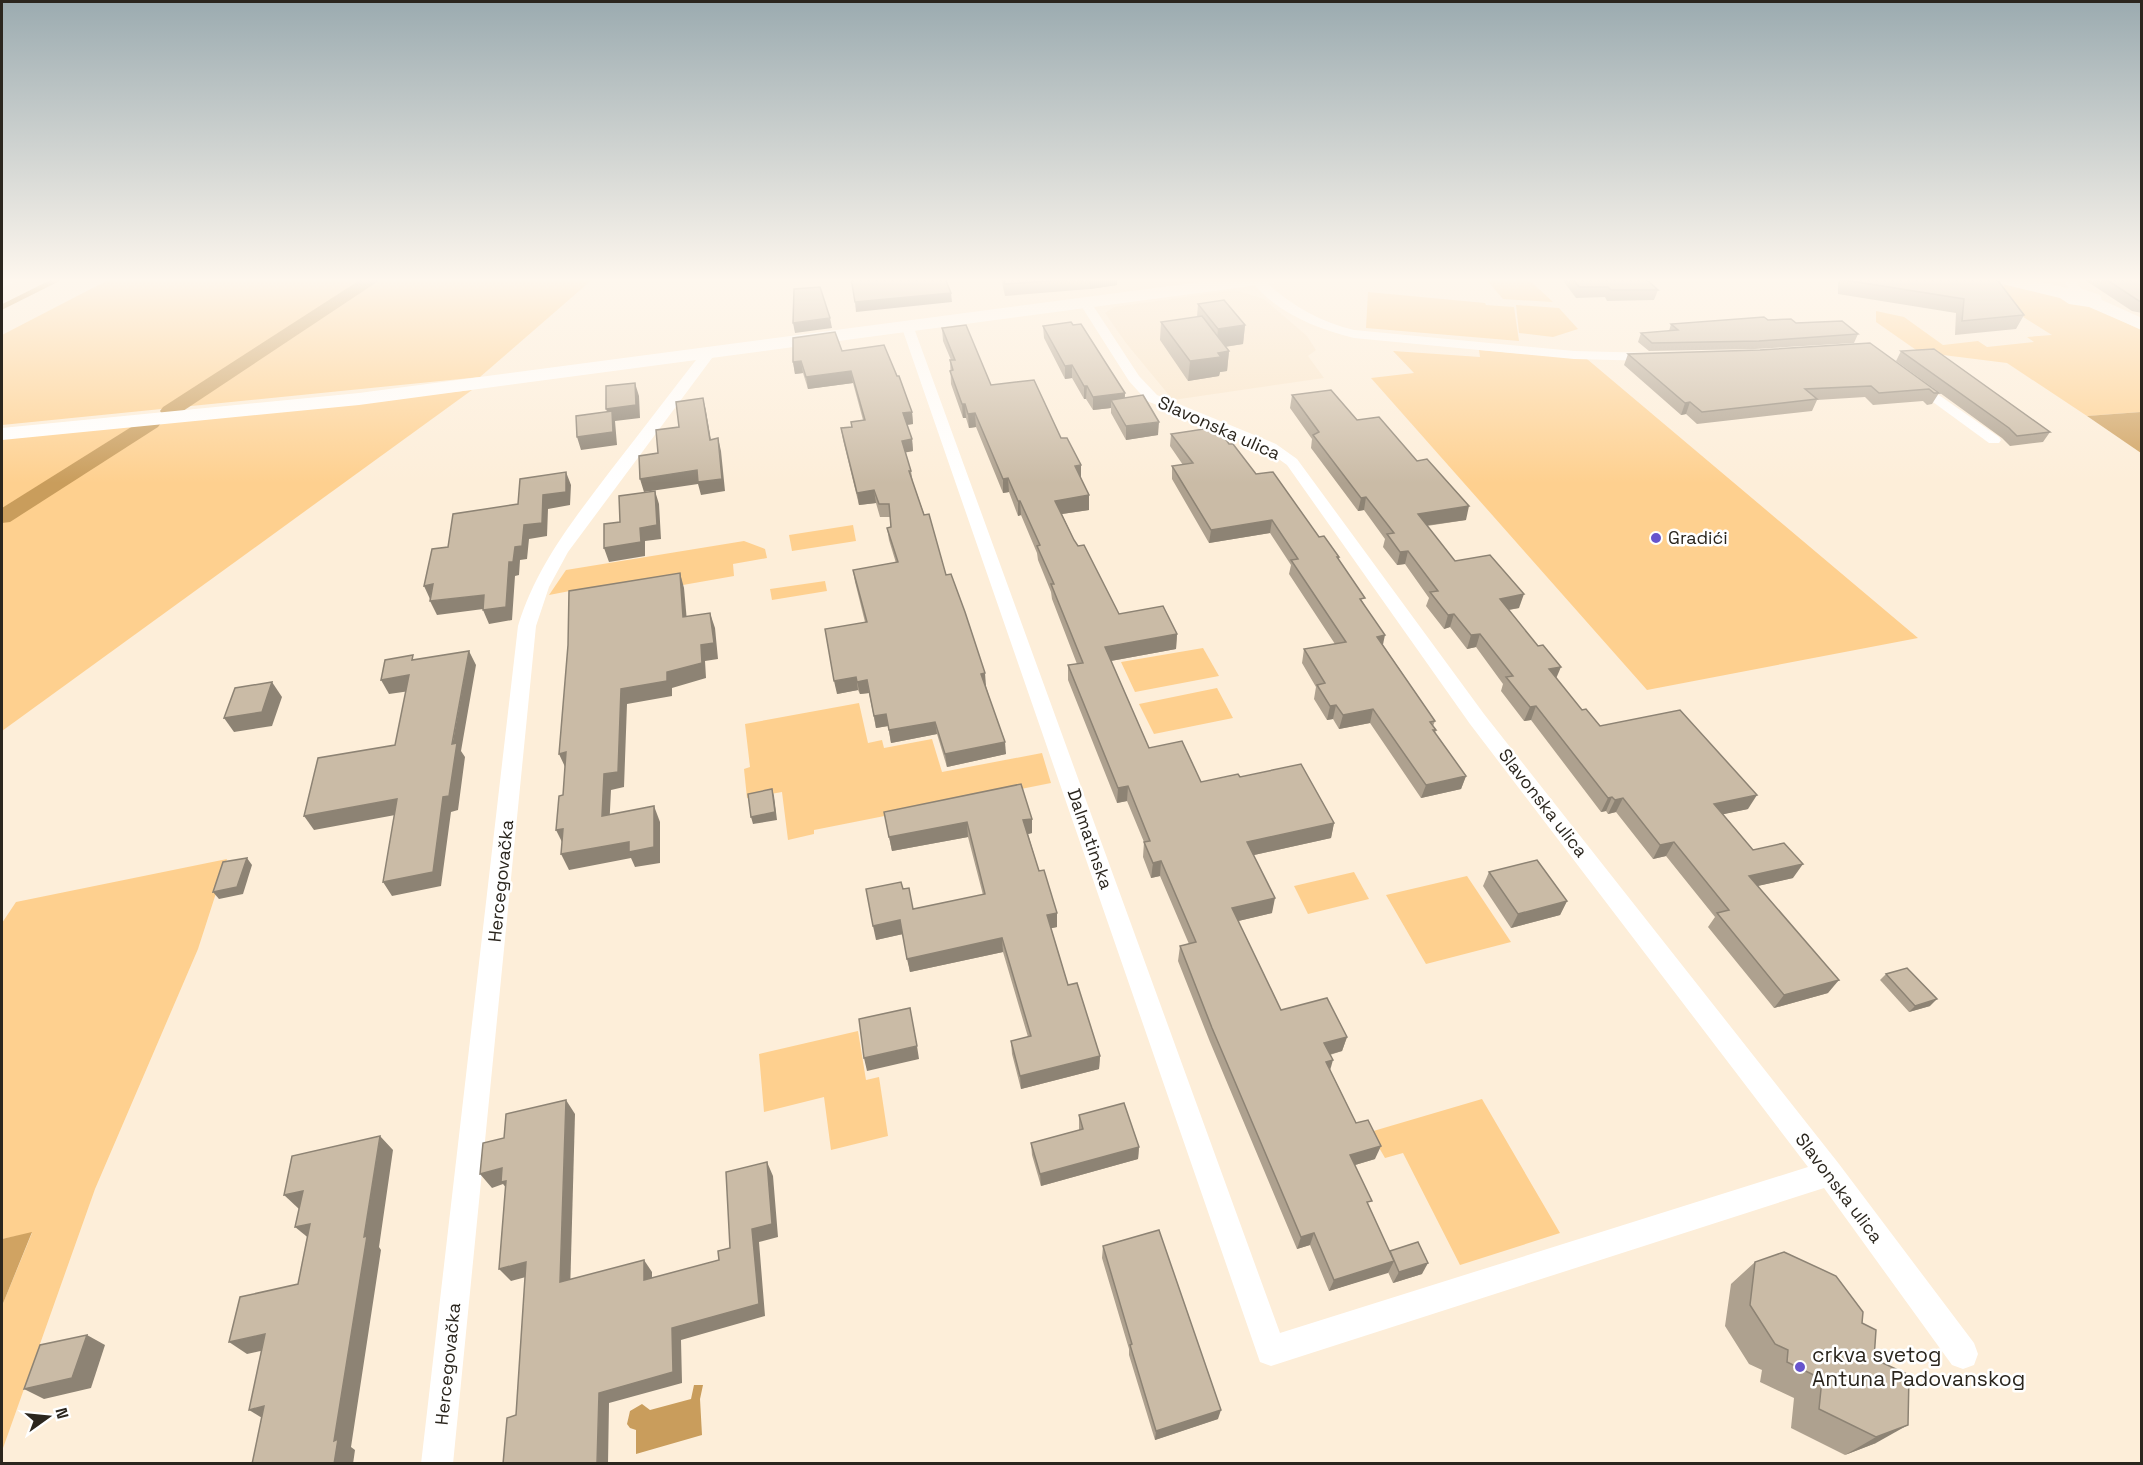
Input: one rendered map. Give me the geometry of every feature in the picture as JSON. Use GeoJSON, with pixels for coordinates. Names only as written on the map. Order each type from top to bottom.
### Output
{"type":"FeatureCollection","features":[{"type":"Feature","properties":{"kind":"street"},"geometry":{"type":"LineString","coordinates":[[2,434],[359,399],[767,346]]}},
{"type":"Feature","properties":{"kind":"street","name":"Dalmatinska"},"geometry":{"type":"LineString","coordinates":[[915,346],[1271,1351],[1829,1173]]}},
{"type":"Feature","properties":{"kind":"street","name":"Slavonska ulica"},"geometry":{"type":"LineString","coordinates":[[1113,346],[1134,378],[1152,399],[1271,447],[1292,462],[1477,719],[1829,1173],[1962,1354]]}},
{"type":"Feature","properties":{"kind":"street"},"geometry":{"type":"LineString","coordinates":[[1484,346],[1574,355],[1664,357]]}},
{"type":"Feature","properties":{"kind":"street","name":"Hercegovačka"},"geometry":{"type":"LineString","coordinates":[[437,1464],[527,626],[538,588],[560,551],[708,354]]}},
{"type":"Feature","properties":{"kind":"street"},"geometry":{"type":"LineString","coordinates":[[1907,376],[1994,440]]}},
{"type":"Feature","properties":{"kind":"shaded area"},"geometry":{"type":"Polygon","coordinates":[[[2,346],[515,346],[480,377],[2,425],[2,346]]]}},
{"type":"Feature","properties":{"kind":"shaded area"},"geometry":{"type":"Polygon","coordinates":[[[1129,346],[1314,346],[1316,350],[1308,356],[1324,378],[1173,400],[1129,346]]]}},
{"type":"Feature","properties":{"kind":"shaded area"},"geometry":{"type":"Polygon","coordinates":[[[1911,346],[2141,346],[2141,412],[2087,416],[2007,363],[1919,352],[1911,346]]]}},
{"type":"Feature","properties":{"kind":"shaded area","name":"Gradići"},"geometry":{"type":"Polygon","coordinates":[[[1479,350],[1587,359],[1918,638],[1647,690],[1371,378],[1414,373],[1393,351],[1480,357],[1479,350]]]}},
{"type":"Feature","properties":{"kind":"shaded area"},"geometry":{"type":"Polygon","coordinates":[[[472,390],[2,731],[2,439],[472,390]]]}},
{"type":"Feature","properties":{"kind":"shaded area"},"geometry":{"type":"Polygon","coordinates":[[[2141,412],[2141,453],[2087,416],[2141,412]]]}},
{"type":"Feature","properties":{"kind":"shaded area"},"geometry":{"type":"Polygon","coordinates":[[[853,525],[856,541],[792,551],[789,535],[853,525]]]}},
{"type":"Feature","properties":{"kind":"shaded area"},"geometry":{"type":"Polygon","coordinates":[[[744,541],[765,549],[767,558],[733,564],[734,576],[575,604],[575,590],[549,595],[566,570],[744,541]]]}},
{"type":"Feature","properties":{"kind":"shaded area"},"geometry":{"type":"Polygon","coordinates":[[[825,581],[827,591],[772,600],[770,589],[825,581]]]}},
{"type":"Feature","properties":{"kind":"shaded area"},"geometry":{"type":"Polygon","coordinates":[[[1203,648],[1219,676],[1135,692],[1121,662],[1203,648]]]}},
{"type":"Feature","properties":{"kind":"shaded area"},"geometry":{"type":"Polygon","coordinates":[[[1217,688],[1233,718],[1154,734],[1139,704],[1217,688]]]}},
{"type":"Feature","properties":{"kind":"shaded area"},"geometry":{"type":"Polygon","coordinates":[[[859,703],[868,743],[882,740],[884,748],[932,739],[942,772],[1042,753],[1051,783],[814,830],[814,834],[788,840],[782,792],[747,798],[744,769],[750,767],[745,724],[859,703]]]}},
{"type":"Feature","properties":{"kind":"shaded area"},"geometry":{"type":"Polygon","coordinates":[[[227,859],[198,949],[95,1189],[2,1451],[2,1306],[32,1233],[2,1239],[2,923],[16,902],[227,859]]]}},
{"type":"Feature","properties":{"kind":"shaded area"},"geometry":{"type":"Polygon","coordinates":[[[1354,872],[1369,899],[1308,914],[1294,886],[1354,872]]]}},
{"type":"Feature","properties":{"kind":"shaded area"},"geometry":{"type":"Polygon","coordinates":[[[1467,876],[1511,942],[1426,964],[1386,895],[1467,876]]]}},
{"type":"Feature","properties":{"kind":"shaded area"},"geometry":{"type":"Polygon","coordinates":[[[858,1031],[866,1080],[879,1077],[888,1136],[831,1150],[824,1097],[764,1112],[759,1054],[858,1031]]]}},
{"type":"Feature","properties":{"kind":"shaded area"},"geometry":{"type":"Polygon","coordinates":[[[1482,1099],[1560,1233],[1460,1265],[1403,1153],[1385,1158],[1370,1132],[1482,1099]]]}},
{"type":"Feature","properties":{"kind":"shaded area"},"geometry":{"type":"Polygon","coordinates":[[[32,1232],[2,1306],[2,1239],[32,1232]]]}},
{"type":"Feature","properties":{"kind":"shaded area"},"geometry":{"type":"Polygon","coordinates":[[[694,1385],[703,1385],[700,1399],[702,1435],[636,1454],[636,1430],[627,1424],[630,1411],[642,1404],[650,1410],[691,1399],[694,1385]]]}},
{"type":"Feature","properties":{"kind":"building"},"geometry":{"type":"Polygon","coordinates":[[[793,346],[840,346],[842,351],[885,346],[899,376],[912,412],[903,413],[912,439],[902,441],[911,471],[909,471],[924,515],[929,514],[946,575],[951,574],[965,612],[985,673],[981,674],[1005,742],[945,754],[935,722],[889,730],[886,714],[874,716],[867,680],[857,682],[856,677],[834,681],[825,629],[867,622],[853,570],[898,562],[887,528],[891,527],[889,504],[879,504],[874,490],[857,493],[841,428],[852,427],[851,422],[865,420],[851,371],[806,377],[801,361],[793,362],[793,346]]]}},
{"type":"Feature","properties":{"kind":"building"},"geometry":{"type":"Polygon","coordinates":[[[949,346],[975,346],[991,385],[1034,380],[1061,438],[1067,438],[1081,465],[1075,466],[1089,495],[1055,501],[1074,540],[1078,546],[1084,545],[1119,614],[1163,606],[1177,634],[1105,647],[1149,748],[1182,741],[1201,782],[1238,774],[1240,777],[1301,764],[1334,823],[1247,842],[1275,898],[1232,908],[1281,1010],[1327,998],[1347,1037],[1324,1043],[1333,1060],[1326,1062],[1356,1123],[1368,1120],[1381,1146],[1350,1155],[1372,1201],[1367,1202],[1394,1261],[1334,1280],[1314,1233],[1301,1237],[1212,1028],[1180,946],[1196,942],[1161,861],[1153,863],[1144,842],[1150,841],[1128,786],[1118,788],[1068,665],[1083,663],[1051,584],[1054,584],[1037,546],[1040,545],[1008,478],[1003,479],[975,413],[968,414],[965,404],[962,404],[950,371],[953,370],[950,360],[955,360],[949,346]]]}},
{"type":"Feature","properties":{"kind":"building"},"geometry":{"type":"Polygon","coordinates":[[[1054,346],[1095,346],[1125,393],[1093,397],[1072,365],[1065,366],[1054,346]]]}},
{"type":"Feature","properties":{"kind":"building"},"geometry":{"type":"Polygon","coordinates":[[[1179,346],[1225,346],[1229,351],[1218,353],[1221,357],[1190,361],[1179,346]]]}},
{"type":"Feature","properties":{"kind":"building"},"geometry":{"type":"Polygon","coordinates":[[[1817,346],[1875,346],[1939,393],[1934,393],[1929,389],[1879,393],[1871,386],[1805,389],[1817,399],[1702,412],[1690,402],[1685,403],[1628,354],[1817,346]]]}},
{"type":"Feature","properties":{"kind":"building"},"geometry":{"type":"Polygon","coordinates":[[[1934,349],[2050,432],[2017,436],[1901,351],[1934,349]]]}},
{"type":"Feature","properties":{"kind":"building"},"geometry":{"type":"Polygon","coordinates":[[[635,383],[636,405],[606,409],[606,386],[635,383]]]}},
{"type":"Feature","properties":{"kind":"building"},"geometry":{"type":"Polygon","coordinates":[[[1331,390],[1357,420],[1379,417],[1417,461],[1427,459],[1469,506],[1418,514],[1455,561],[1490,555],[1524,594],[1500,599],[1538,646],[1543,645],[1561,667],[1549,669],[1582,710],[1586,709],[1600,726],[1680,710],[1757,795],[1714,804],[1753,850],[1784,843],[1803,864],[1749,876],[1839,980],[1784,995],[1717,913],[1729,910],[1674,842],[1660,845],[1623,798],[1615,800],[1612,797],[1608,798],[1536,706],[1530,707],[1506,677],[1513,676],[1480,634],[1471,635],[1454,614],[1448,615],[1430,592],[1438,591],[1408,551],[1400,552],[1387,534],[1394,533],[1366,497],[1361,498],[1313,435],[1319,432],[1292,395],[1331,390]]]}},
{"type":"Feature","properties":{"kind":"building"},"geometry":{"type":"Polygon","coordinates":[[[1143,395],[1159,422],[1126,426],[1111,400],[1143,395]]]}},
{"type":"Feature","properties":{"kind":"building"},"geometry":{"type":"Polygon","coordinates":[[[703,398],[710,440],[718,438],[722,479],[698,482],[697,470],[640,479],[639,456],[658,453],[656,430],[679,427],[676,402],[703,398]]]}},
{"type":"Feature","properties":{"kind":"building"},"geometry":{"type":"Polygon","coordinates":[[[612,411],[613,432],[577,437],[576,416],[612,411]]]}},
{"type":"Feature","properties":{"kind":"building"},"geometry":{"type":"Polygon","coordinates":[[[1217,427],[1256,474],[1273,472],[1319,537],[1324,536],[1339,557],[1337,557],[1365,598],[1360,599],[1385,635],[1377,637],[1435,721],[1430,722],[1436,730],[1433,730],[1466,776],[1426,785],[1373,709],[1343,715],[1336,705],[1330,706],[1317,685],[1325,683],[1304,649],[1346,642],[1291,560],[1298,559],[1272,520],[1211,530],[1172,466],[1193,463],[1171,434],[1217,427]]]}},
{"type":"Feature","properties":{"kind":"building"},"geometry":{"type":"Polygon","coordinates":[[[566,472],[566,492],[543,495],[542,523],[524,525],[522,546],[515,547],[513,562],[509,562],[506,607],[483,610],[484,595],[430,601],[433,584],[424,586],[432,549],[448,547],[453,514],[518,504],[520,479],[566,472]]]}},
{"type":"Feature","properties":{"kind":"building"},"geometry":{"type":"Polygon","coordinates":[[[655,491],[657,525],[640,528],[641,542],[604,548],[604,524],[620,522],[619,496],[655,491]]]}},
{"type":"Feature","properties":{"kind":"building"},"geometry":{"type":"Polygon","coordinates":[[[680,573],[683,617],[710,613],[714,643],[701,645],[702,663],[667,672],[667,681],[621,689],[618,772],[604,774],[602,816],[654,806],[654,847],[629,852],[629,842],[561,854],[563,829],[556,830],[559,796],[563,795],[566,752],[559,754],[568,645],[569,591],[680,573]]]}},
{"type":"Feature","properties":{"kind":"building"},"geometry":{"type":"Polygon","coordinates":[[[469,651],[452,744],[457,743],[449,796],[443,797],[433,872],[383,882],[397,799],[304,816],[318,758],[395,745],[409,675],[381,680],[385,660],[413,655],[412,660],[469,651]]]}},
{"type":"Feature","properties":{"kind":"building"},"geometry":{"type":"Polygon","coordinates":[[[272,682],[262,712],[224,718],[235,688],[272,682]]]}},
{"type":"Feature","properties":{"kind":"building"},"geometry":{"type":"Polygon","coordinates":[[[1021,784],[1032,819],[1023,820],[1039,871],[1044,870],[1057,913],[1047,915],[1068,985],[1077,983],[1100,1056],[1020,1076],[1011,1041],[1031,1036],[1002,938],[907,959],[900,920],[873,926],[866,889],[901,882],[903,889],[909,888],[913,909],[985,894],[967,822],[889,837],[884,812],[1021,784]]]}},
{"type":"Feature","properties":{"kind":"building"},"geometry":{"type":"Polygon","coordinates":[[[772,789],[775,812],[751,817],[748,794],[772,789]]]}},
{"type":"Feature","properties":{"kind":"building"},"geometry":{"type":"Polygon","coordinates":[[[247,858],[237,887],[213,892],[223,862],[247,858]]]}},
{"type":"Feature","properties":{"kind":"building"},"geometry":{"type":"Polygon","coordinates":[[[1537,860],[1567,901],[1518,914],[1489,872],[1537,860]]]}},
{"type":"Feature","properties":{"kind":"building"},"geometry":{"type":"Polygon","coordinates":[[[1907,968],[1937,999],[1915,1006],[1886,974],[1907,968]]]}},
{"type":"Feature","properties":{"kind":"building"},"geometry":{"type":"Polygon","coordinates":[[[910,1008],[917,1046],[864,1058],[859,1019],[910,1008]]]}},
{"type":"Feature","properties":{"kind":"building"},"geometry":{"type":"Polygon","coordinates":[[[566,1100],[560,1282],[644,1260],[644,1280],[719,1260],[718,1251],[730,1248],[726,1172],[767,1162],[772,1224],[752,1229],[759,1304],[672,1328],[673,1372],[599,1393],[597,1464],[503,1464],[507,1418],[516,1415],[526,1262],[499,1269],[506,1181],[501,1182],[502,1168],[480,1174],[483,1143],[504,1138],[506,1114],[566,1100]]]}},
{"type":"Feature","properties":{"kind":"building"},"geometry":{"type":"Polygon","coordinates":[[[1124,1103],[1139,1147],[1040,1174],[1031,1143],[1083,1129],[1079,1115],[1124,1103]]]}},
{"type":"Feature","properties":{"kind":"building"},"geometry":{"type":"Polygon","coordinates":[[[380,1136],[364,1237],[367,1236],[334,1441],[338,1439],[334,1464],[252,1464],[264,1406],[249,1410],[265,1334],[229,1342],[240,1297],[298,1284],[310,1224],[295,1227],[303,1191],[284,1195],[292,1156],[380,1136]]]}},
{"type":"Feature","properties":{"kind":"building"},"geometry":{"type":"Polygon","coordinates":[[[1159,1230],[1221,1410],[1156,1431],[1103,1246],[1159,1230]]]}},
{"type":"Feature","properties":{"kind":"building"},"geometry":{"type":"Polygon","coordinates":[[[1418,1242],[1428,1263],[1399,1272],[1390,1251],[1418,1242]]]}},
{"type":"Feature","properties":{"kind":"building"},"geometry":{"type":"Polygon","coordinates":[[[1784,1252],[1836,1276],[1863,1312],[1862,1323],[1876,1330],[1874,1359],[1909,1375],[1908,1425],[1876,1437],[1819,1409],[1822,1379],[1787,1362],[1788,1350],[1775,1344],[1750,1305],[1755,1262],[1784,1252]]]}},
{"type":"Feature","properties":{"kind":"building"},"geometry":{"type":"Polygon","coordinates":[[[87,1335],[72,1378],[24,1389],[40,1345],[87,1335]]]}},
{"type":"Feature","properties":{"kind":"waterway"},"geometry":{"type":"LineString","coordinates":[[170,411],[270,346]]}},
{"type":"Feature","properties":{"kind":"waterway"},"geometry":{"type":"LineString","coordinates":[[2,517],[151,423]]}},
{"type":"Feature","properties":{"kind":"place","name":"Gradići"},"geometry":{"type":"Point","coordinates":[1656,538]}},
{"type":"Feature","properties":{"kind":"place","name":"crkva svetog Antuna Padovanskog"},"geometry":{"type":"Point","coordinates":[1800,1367]}}]}
